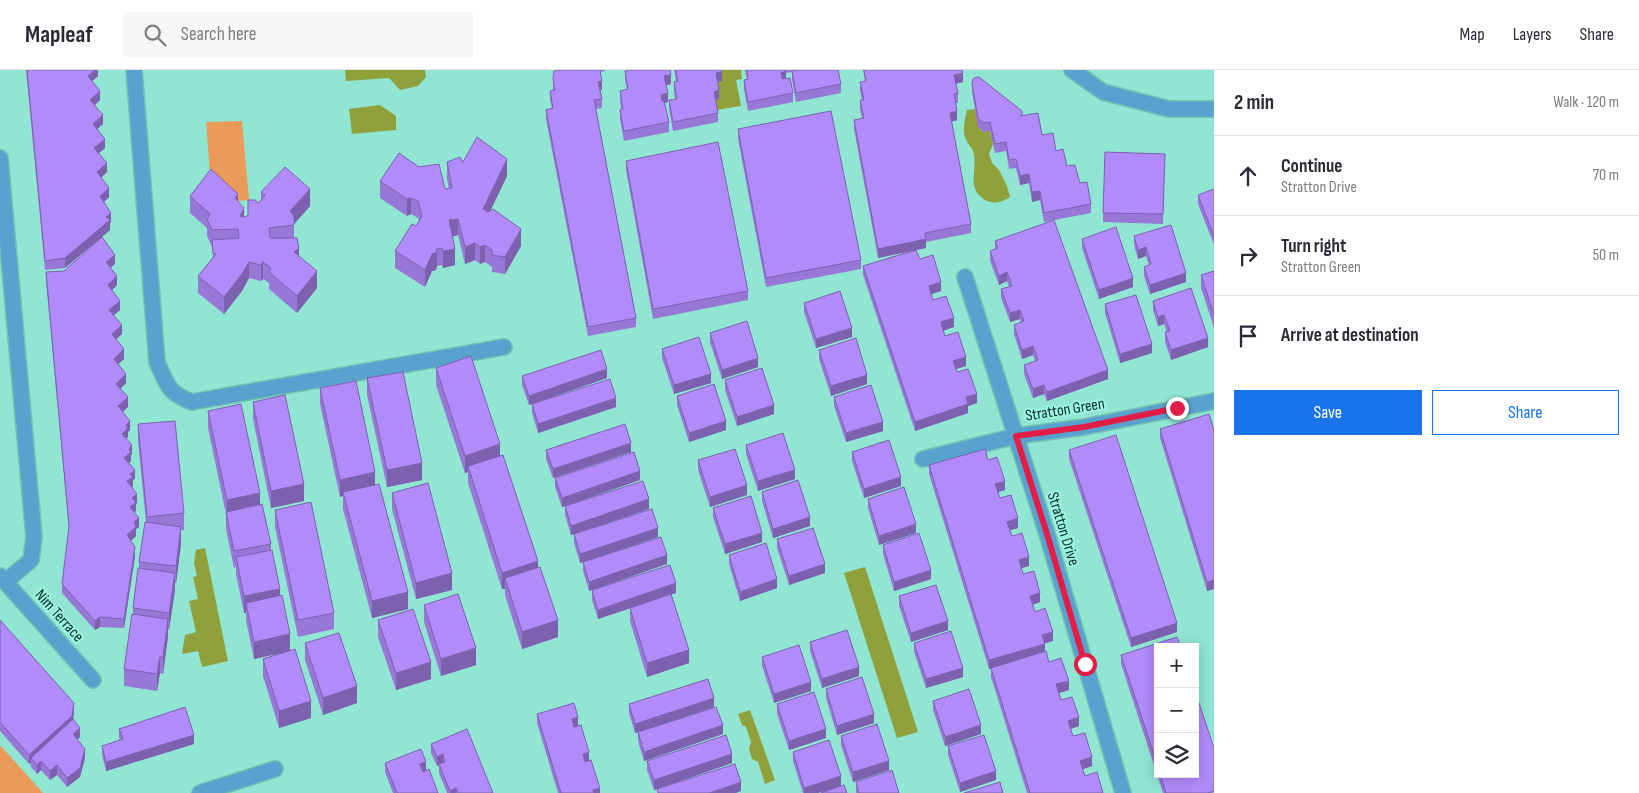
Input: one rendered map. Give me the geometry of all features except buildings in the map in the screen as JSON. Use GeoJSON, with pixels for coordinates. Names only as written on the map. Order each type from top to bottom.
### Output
{"type":"FeatureCollection","features":[{"type":"Feature","properties":{"kind":"street"},"geometry":{"type":"LineString","coordinates":[[134,70],[157,362],[169,389],[179,397],[192,402],[504,347]]}},
{"type":"Feature","properties":{"kind":"street"},"geometry":{"type":"LineString","coordinates":[[1072,70],[1103,92],[1169,109],[1214,108]]}},
{"type":"Feature","properties":{"kind":"street"},"geometry":{"type":"LineString","coordinates":[[0,158],[3,230],[34,537],[31,560],[2,579]]}},
{"type":"Feature","properties":{"kind":"street","name":"Stratton Drive"},"geometry":{"type":"LineString","coordinates":[[965,277],[1047,534],[1123,793]]}},
{"type":"Feature","properties":{"kind":"street","name":"Stratton Green"},"geometry":{"type":"LineString","coordinates":[[923,460],[1016,436],[1084,427],[1214,401]]}},
{"type":"Feature","properties":{"kind":"street","name":"Nim Terrace"},"geometry":{"type":"LineString","coordinates":[[2,579],[93,680]]}},
{"type":"Feature","properties":{"kind":"street"},"geometry":{"type":"LineString","coordinates":[[200,793],[275,769]]}},
{"type":"Feature","properties":{"kind":"shaded area"},"geometry":{"type":"Polygon","coordinates":[[[345,70],[425,70],[426,77],[418,86],[400,90],[389,78],[346,81],[345,70]]]}},
{"type":"Feature","properties":{"kind":"shaded area"},"geometry":{"type":"Polygon","coordinates":[[[719,70],[741,70],[742,79],[736,80],[741,106],[716,110],[715,95],[719,70]]]}},
{"type":"Feature","properties":{"kind":"shaded area"},"geometry":{"type":"Polygon","coordinates":[[[380,105],[396,116],[396,130],[352,134],[349,109],[380,105]]]}},
{"type":"Feature","properties":{"kind":"shaded area"},"geometry":{"type":"Polygon","coordinates":[[[975,109],[980,130],[983,132],[990,131],[993,144],[989,154],[992,163],[999,170],[1007,186],[1010,197],[1002,201],[987,201],[980,196],[974,185],[974,158],[964,130],[967,110],[975,109]]]}},
{"type":"Feature","properties":{"kind":"shaded area"},"geometry":{"type":"Polygon","coordinates":[[[242,121],[249,200],[228,202],[211,186],[206,122],[242,121]]]}},
{"type":"Feature","properties":{"kind":"shaded area"},"geometry":{"type":"Polygon","coordinates":[[[205,548],[228,661],[202,667],[198,651],[182,654],[185,635],[196,632],[189,601],[198,599],[193,577],[197,576],[194,563],[196,550],[205,548]]]}},
{"type":"Feature","properties":{"kind":"shaded area"},"geometry":{"type":"Polygon","coordinates":[[[865,567],[918,732],[897,738],[844,573],[865,567]]]}},
{"type":"Feature","properties":{"kind":"shaded area"},"geometry":{"type":"Polygon","coordinates":[[[750,710],[775,780],[765,784],[758,762],[752,759],[749,749],[751,742],[746,727],[742,725],[738,714],[750,710]]]}},
{"type":"Feature","properties":{"kind":"shaded area"},"geometry":{"type":"Polygon","coordinates":[[[0,745],[43,793],[0,793],[0,745]]]}},
{"type":"Feature","properties":{"kind":"route"},"geometry":{"type":"LineString","coordinates":[[1085,664],[1016,436],[1084,427],[1177,408]]}}]}
